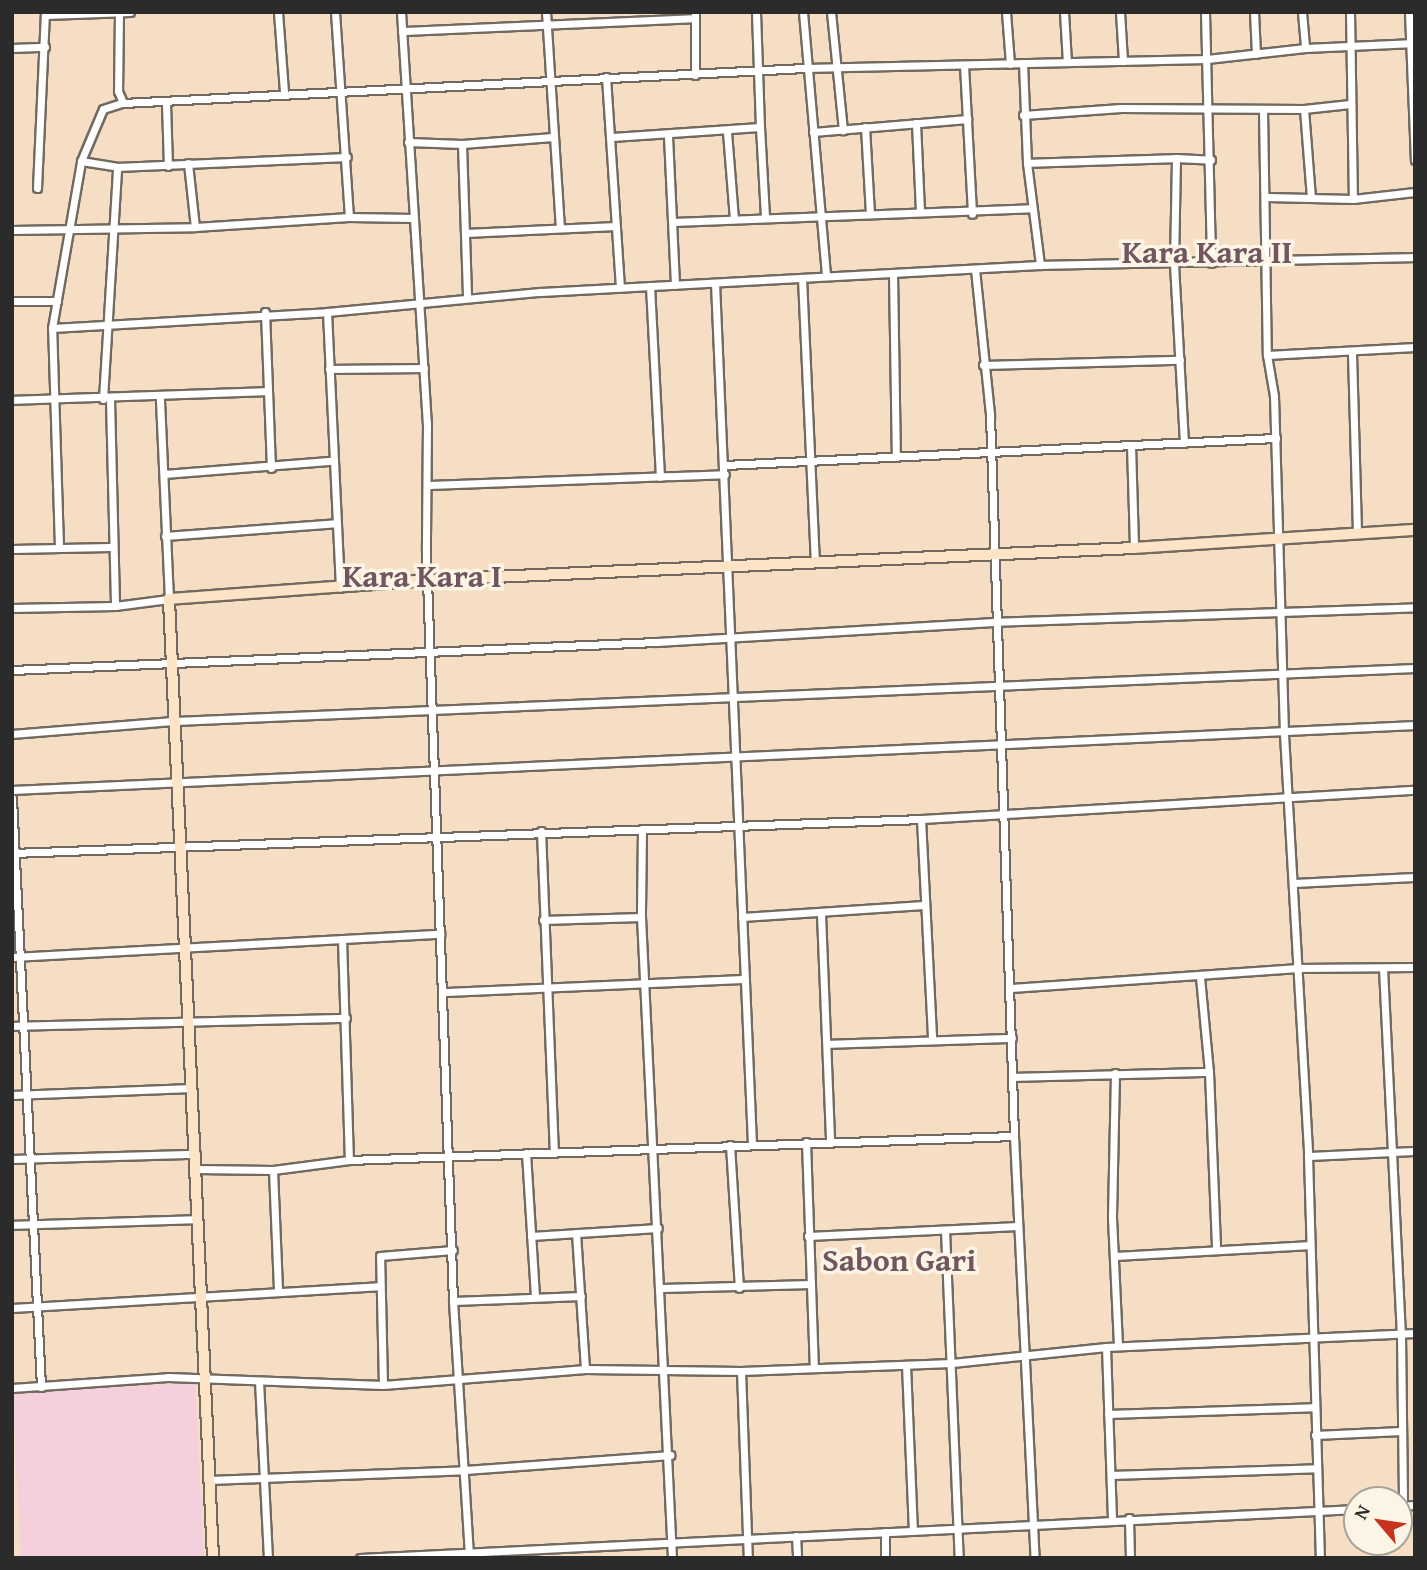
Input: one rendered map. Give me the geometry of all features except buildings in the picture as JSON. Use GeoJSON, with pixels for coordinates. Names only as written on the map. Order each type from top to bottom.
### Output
{"type":"FeatureCollection","features":[{"type":"Feature","properties":{"kind":"street"},"geometry":{"type":"LineString","coordinates":[[37,188],[45,13],[130,12]]}},
{"type":"Feature","properties":{"kind":"street"},"geometry":{"type":"LineString","coordinates":[[278,12],[284,92]]}},
{"type":"Feature","properties":{"kind":"street"},"geometry":{"type":"LineString","coordinates":[[335,12],[349,216]]}},
{"type":"Feature","properties":{"kind":"street"},"geometry":{"type":"LineString","coordinates":[[401,12],[424,368],[429,485],[427,580],[451,1156],[453,1301],[469,1556]]}},
{"type":"Feature","properties":{"kind":"street"},"geometry":{"type":"LineString","coordinates":[[546,12],[559,227]]}},
{"type":"Feature","properties":{"kind":"street"},"geometry":{"type":"LineString","coordinates":[[756,12],[765,217]]}},
{"type":"Feature","properties":{"kind":"street"},"geometry":{"type":"LineString","coordinates":[[803,12],[805,68],[827,276]]}},
{"type":"Feature","properties":{"kind":"street"},"geometry":{"type":"LineString","coordinates":[[831,12],[834,68],[843,130]]}},
{"type":"Feature","properties":{"kind":"street"},"geometry":{"type":"LineString","coordinates":[[1006,12],[1010,64]]}},
{"type":"Feature","properties":{"kind":"street"},"geometry":{"type":"LineString","coordinates":[[1064,12],[1067,62]]}},
{"type":"Feature","properties":{"kind":"street"},"geometry":{"type":"LineString","coordinates":[[1120,12],[1124,61]]}},
{"type":"Feature","properties":{"kind":"street"},"geometry":{"type":"LineString","coordinates":[[1205,12],[1210,108],[1211,263]]}},
{"type":"Feature","properties":{"kind":"street"},"geometry":{"type":"LineString","coordinates":[[1254,12],[1256,54]]}},
{"type":"Feature","properties":{"kind":"street"},"geometry":{"type":"LineString","coordinates":[[1302,12],[1305,48]]}},
{"type":"Feature","properties":{"kind":"street"},"geometry":{"type":"LineString","coordinates":[[1350,12],[1353,199]]}},
{"type":"Feature","properties":{"kind":"street"},"geometry":{"type":"LineString","coordinates":[[1409,12],[1413,43],[1415,160]]}},
{"type":"Feature","properties":{"kind":"street"},"geometry":{"type":"LineString","coordinates":[[119,13],[118,91],[123,103]]}},
{"type":"Feature","properties":{"kind":"street"},"geometry":{"type":"LineString","coordinates":[[402,31],[695,15],[695,75]]}},
{"type":"Feature","properties":{"kind":"street"},"geometry":{"type":"LineString","coordinates":[[59,547],[51,328],[81,161],[103,109],[113,102],[166,103],[284,92],[341,92],[406,86],[805,68],[1207,59],[1305,48],[1413,43]]}},
{"type":"Feature","properties":{"kind":"street"},"geometry":{"type":"LineString","coordinates":[[12,48],[45,47]]}},
{"type":"Feature","properties":{"kind":"street"},"geometry":{"type":"LineString","coordinates":[[1023,63],[1027,163],[1040,265]]}},
{"type":"Feature","properties":{"kind":"street"},"geometry":{"type":"LineString","coordinates":[[964,65],[972,214]]}},
{"type":"Feature","properties":{"kind":"street"},"geometry":{"type":"LineString","coordinates":[[606,77],[620,288]]}},
{"type":"Feature","properties":{"kind":"street"},"geometry":{"type":"LineString","coordinates":[[166,103],[168,166]]}},
{"type":"Feature","properties":{"kind":"street"},"geometry":{"type":"LineString","coordinates":[[1023,115],[1210,108],[1304,109],[1350,104]]}},
{"type":"Feature","properties":{"kind":"street"},"geometry":{"type":"LineString","coordinates":[[1304,109],[1311,197]]}},
{"type":"Feature","properties":{"kind":"street"},"geometry":{"type":"LineString","coordinates":[[1263,110],[1267,197],[1267,355],[1276,439],[1276,538],[1284,734],[1308,1156],[1308,1245],[1320,1558]]}},
{"type":"Feature","properties":{"kind":"street"},"geometry":{"type":"LineString","coordinates":[[813,132],[967,119]]}},
{"type":"Feature","properties":{"kind":"street"},"geometry":{"type":"LineString","coordinates":[[916,123],[920,212]]}},
{"type":"Feature","properties":{"kind":"street"},"geometry":{"type":"LineString","coordinates":[[612,137],[668,136],[760,127]]}},
{"type":"Feature","properties":{"kind":"street"},"geometry":{"type":"LineString","coordinates":[[865,127],[870,214]]}},
{"type":"Feature","properties":{"kind":"street"},"geometry":{"type":"LineString","coordinates":[[727,132],[734,219]]}},
{"type":"Feature","properties":{"kind":"street"},"geometry":{"type":"LineString","coordinates":[[668,136],[675,285]]}},
{"type":"Feature","properties":{"kind":"street"},"geometry":{"type":"LineString","coordinates":[[408,142],[463,144],[553,137]]}},
{"type":"Feature","properties":{"kind":"street"},"geometry":{"type":"LineString","coordinates":[[463,144],[467,297]]}},
{"type":"Feature","properties":{"kind":"street"},"geometry":{"type":"LineString","coordinates":[[81,161],[117,167],[347,157]]}},
{"type":"Feature","properties":{"kind":"street"},"geometry":{"type":"LineString","coordinates":[[1027,163],[1175,158],[1211,160]]}},
{"type":"Feature","properties":{"kind":"street"},"geometry":{"type":"LineString","coordinates":[[1175,158],[1174,263],[1184,443]]}},
{"type":"Feature","properties":{"kind":"street"},"geometry":{"type":"LineString","coordinates":[[188,163],[194,227]]}},
{"type":"Feature","properties":{"kind":"street"},"geometry":{"type":"LineString","coordinates":[[115,606],[110,547],[105,325],[117,167]]}},
{"type":"Feature","properties":{"kind":"street"},"geometry":{"type":"LineString","coordinates":[[1267,197],[1353,199],[1415,192]]}},
{"type":"Feature","properties":{"kind":"street"},"geometry":{"type":"LineString","coordinates":[[673,222],[920,212],[972,214],[1032,208]]}},
{"type":"Feature","properties":{"kind":"street"},"geometry":{"type":"LineString","coordinates":[[12,230],[194,227],[349,216],[413,218]]}},
{"type":"Feature","properties":{"kind":"street"},"geometry":{"type":"LineString","coordinates":[[465,233],[616,226]]}},
{"type":"Feature","properties":{"kind":"street"},"geometry":{"type":"LineString","coordinates":[[51,328],[265,312],[327,312],[420,300],[827,276],[1040,265],[1415,257]]}},
{"type":"Feature","properties":{"kind":"street"},"geometry":{"type":"LineString","coordinates":[[975,269],[990,453],[1014,1136],[1035,1558]]}},
{"type":"Feature","properties":{"kind":"street"},"geometry":{"type":"LineString","coordinates":[[893,273],[896,455]]}},
{"type":"Feature","properties":{"kind":"street"},"geometry":{"type":"LineString","coordinates":[[802,278],[816,562]]}},
{"type":"Feature","properties":{"kind":"street"},"geometry":{"type":"LineString","coordinates":[[715,283],[725,465],[751,1144]]}},
{"type":"Feature","properties":{"kind":"street"},"geometry":{"type":"LineString","coordinates":[[650,286],[660,477]]}},
{"type":"Feature","properties":{"kind":"street"},"geometry":{"type":"LineString","coordinates":[[12,301],[57,301]]}},
{"type":"Feature","properties":{"kind":"street"},"geometry":{"type":"LineString","coordinates":[[265,312],[271,468]]}},
{"type":"Feature","properties":{"kind":"street"},"geometry":{"type":"LineString","coordinates":[[327,312],[331,461],[340,588]]}},
{"type":"Feature","properties":{"kind":"street"},"geometry":{"type":"LineString","coordinates":[[1267,355],[1352,353],[1415,347]]}},
{"type":"Feature","properties":{"kind":"street"},"geometry":{"type":"LineString","coordinates":[[1352,353],[1357,534]]}},
{"type":"Feature","properties":{"kind":"street"},"geometry":{"type":"LineString","coordinates":[[983,365],[1180,360]]}},
{"type":"Feature","properties":{"kind":"street"},"geometry":{"type":"LineString","coordinates":[[328,369],[424,368]]}},
{"type":"Feature","properties":{"kind":"street"},"geometry":{"type":"LineString","coordinates":[[12,400],[107,399],[267,391]]}},
{"type":"Feature","properties":{"kind":"street"},"geometry":{"type":"LineString","coordinates":[[160,397],[213,1558]]}},
{"type":"Feature","properties":{"kind":"street"},"geometry":{"type":"LineString","coordinates":[[725,465],[1276,439]]}},
{"type":"Feature","properties":{"kind":"street"},"geometry":{"type":"LineString","coordinates":[[1131,445],[1134,548]]}},
{"type":"Feature","properties":{"kind":"street"},"geometry":{"type":"LineString","coordinates":[[164,474],[271,468],[331,461]]}},
{"type":"Feature","properties":{"kind":"street"},"geometry":{"type":"LineString","coordinates":[[429,485],[725,474]]}},
{"type":"Feature","properties":{"kind":"street"},"geometry":{"type":"LineString","coordinates":[[166,536],[336,523]]}},
{"type":"Feature","properties":{"kind":"street"},"geometry":{"type":"LineString","coordinates":[[12,608],[115,606],[169,599],[427,580],[1134,548],[1415,530]]}},
{"type":"Feature","properties":{"kind":"street"},"geometry":{"type":"LineString","coordinates":[[12,548],[110,547]]}},
{"type":"Feature","properties":{"kind":"street"},"geometry":{"type":"LineString","coordinates":[[12,670],[174,665],[730,638],[994,622],[1415,607]]}},
{"type":"Feature","properties":{"kind":"street"},"geometry":{"type":"LineString","coordinates":[[12,734],[175,721],[432,713],[1415,668]]}},
{"type":"Feature","properties":{"kind":"street"},"geometry":{"type":"LineString","coordinates":[[12,790],[736,760],[1284,734],[1415,725]]}},
{"type":"Feature","properties":{"kind":"street"},"geometry":{"type":"LineString","coordinates":[[14,853],[439,838],[541,831],[921,819],[1004,811],[1415,790]]}},
{"type":"Feature","properties":{"kind":"street"},"geometry":{"type":"LineString","coordinates":[[12,798],[16,957],[25,1026],[41,1387]]}},
{"type":"Feature","properties":{"kind":"street"},"geometry":{"type":"LineString","coordinates":[[921,819],[932,1038]]}},
{"type":"Feature","properties":{"kind":"street"},"geometry":{"type":"LineString","coordinates":[[642,829],[641,917],[662,1288],[672,1558]]}},
{"type":"Feature","properties":{"kind":"street"},"geometry":{"type":"LineString","coordinates":[[541,831],[545,986],[554,1152]]}},
{"type":"Feature","properties":{"kind":"street"},"geometry":{"type":"LineString","coordinates":[[1293,883],[1415,877]]}},
{"type":"Feature","properties":{"kind":"street"},"geometry":{"type":"LineString","coordinates":[[742,916],[821,914],[924,905]]}},
{"type":"Feature","properties":{"kind":"street"},"geometry":{"type":"LineString","coordinates":[[821,914],[830,1140]]}},
{"type":"Feature","properties":{"kind":"street"},"geometry":{"type":"LineString","coordinates":[[543,920],[641,917]]}},
{"type":"Feature","properties":{"kind":"street"},"geometry":{"type":"LineString","coordinates":[[16,957],[440,934]]}},
{"type":"Feature","properties":{"kind":"street"},"geometry":{"type":"LineString","coordinates":[[342,939],[349,1160]]}},
{"type":"Feature","properties":{"kind":"street"},"geometry":{"type":"LineString","coordinates":[[1010,988],[1298,968],[1415,967]]}},
{"type":"Feature","properties":{"kind":"street"},"geometry":{"type":"LineString","coordinates":[[1383,968],[1401,1335],[1401,1486]]}},
{"type":"Feature","properties":{"kind":"street"},"geometry":{"type":"LineString","coordinates":[[1200,976],[1209,1072],[1216,1250]]}},
{"type":"Feature","properties":{"kind":"street"},"geometry":{"type":"LineString","coordinates":[[444,992],[545,986],[645,986],[745,979]]}},
{"type":"Feature","properties":{"kind":"street"},"geometry":{"type":"LineString","coordinates":[[12,1026],[346,1018]]}},
{"type":"Feature","properties":{"kind":"street"},"geometry":{"type":"LineString","coordinates":[[827,1044],[932,1038],[1012,1038]]}},
{"type":"Feature","properties":{"kind":"street"},"geometry":{"type":"LineString","coordinates":[[1014,1077],[1209,1072]]}},
{"type":"Feature","properties":{"kind":"street"},"geometry":{"type":"LineString","coordinates":[[1115,1073],[1114,1256],[1118,1346]]}},
{"type":"Feature","properties":{"kind":"street"},"geometry":{"type":"LineString","coordinates":[[12,1095],[192,1088]]}},
{"type":"Feature","properties":{"kind":"street"},"geometry":{"type":"LineString","coordinates":[[197,1169],[273,1170],[349,1160],[830,1140],[1014,1136]]}},
{"type":"Feature","properties":{"kind":"street"},"geometry":{"type":"LineString","coordinates":[[806,1142],[814,1368]]}},
{"type":"Feature","properties":{"kind":"street"},"geometry":{"type":"LineString","coordinates":[[730,1145],[739,1288]]}},
{"type":"Feature","properties":{"kind":"street"},"geometry":{"type":"LineString","coordinates":[[1308,1156],[1415,1151]]}},
{"type":"Feature","properties":{"kind":"street"},"geometry":{"type":"LineString","coordinates":[[526,1153],[535,1295]]}},
{"type":"Feature","properties":{"kind":"street"},"geometry":{"type":"LineString","coordinates":[[12,1159],[196,1154]]}},
{"type":"Feature","properties":{"kind":"street"},"geometry":{"type":"LineString","coordinates":[[273,1170],[278,1290]]}},
{"type":"Feature","properties":{"kind":"street"},"geometry":{"type":"LineString","coordinates":[[12,1225],[198,1219]]}},
{"type":"Feature","properties":{"kind":"street"},"geometry":{"type":"LineString","coordinates":[[808,1236],[1018,1226]]}},
{"type":"Feature","properties":{"kind":"street"},"geometry":{"type":"LineString","coordinates":[[531,1236],[658,1228]]}},
{"type":"Feature","properties":{"kind":"street"},"geometry":{"type":"LineString","coordinates":[[945,1230],[959,1558]]}},
{"type":"Feature","properties":{"kind":"street"},"geometry":{"type":"LineString","coordinates":[[576,1233],[585,1369]]}},
{"type":"Feature","properties":{"kind":"street"},"geometry":{"type":"LineString","coordinates":[[1114,1256],[1308,1245]]}},
{"type":"Feature","properties":{"kind":"street"},"geometry":{"type":"LineString","coordinates":[[383,1385],[378,1286],[380,1256],[453,1250]]}},
{"type":"Feature","properties":{"kind":"street"},"geometry":{"type":"LineString","coordinates":[[662,1288],[811,1284]]}},
{"type":"Feature","properties":{"kind":"street"},"geometry":{"type":"LineString","coordinates":[[12,1308],[378,1286]]}},
{"type":"Feature","properties":{"kind":"street"},"geometry":{"type":"LineString","coordinates":[[453,1301],[535,1295],[581,1296]]}},
{"type":"Feature","properties":{"kind":"street"},"geometry":{"type":"LineString","coordinates":[[12,1388],[168,1377],[383,1385],[585,1369],[741,1371],[906,1365],[952,1363],[1118,1346],[1415,1333]]}},
{"type":"Feature","properties":{"kind":"street"},"geometry":{"type":"LineString","coordinates":[[1106,1347],[1112,1518]]}},
{"type":"Feature","properties":{"kind":"street"},"geometry":{"type":"LineString","coordinates":[[906,1365],[913,1531]]}},
{"type":"Feature","properties":{"kind":"street"},"geometry":{"type":"LineString","coordinates":[[741,1371],[748,1558]]}},
{"type":"Feature","properties":{"kind":"street"},"geometry":{"type":"LineString","coordinates":[[259,1381],[268,1558]]}},
{"type":"Feature","properties":{"kind":"street"},"geometry":{"type":"LineString","coordinates":[[1108,1414],[1314,1407]]}},
{"type":"Feature","properties":{"kind":"street"},"geometry":{"type":"LineString","coordinates":[[1315,1435],[1401,1431]]}},
{"type":"Feature","properties":{"kind":"street"},"geometry":{"type":"LineString","coordinates":[[209,1480],[465,1470],[670,1455]]}},
{"type":"Feature","properties":{"kind":"street"},"geometry":{"type":"LineString","coordinates":[[1111,1475],[1317,1468]]}},
{"type":"Feature","properties":{"kind":"street"},"geometry":{"type":"LineString","coordinates":[[360,1558],[469,1556],[672,1540],[747,1542],[796,1535],[913,1531],[1034,1522],[1343,1510]]}},
{"type":"Feature","properties":{"kind":"street"},"geometry":{"type":"LineString","coordinates":[[1129,1518],[1130,1558]]}},
{"type":"Feature","properties":{"kind":"street"},"geometry":{"type":"LineString","coordinates":[[884,1532],[885,1558]]}},
{"type":"Feature","properties":{"kind":"street"},"geometry":{"type":"LineString","coordinates":[[796,1535],[797,1558]]}},
{"type":"Feature","properties":{"kind":"shaded area"},"geometry":{"type":"Polygon","coordinates":[[[195,1383],[204,1558],[21,1558],[12,1393],[195,1383]]]}},
{"type":"Feature","properties":{"kind":"district","name":"Kara Kara II"},"geometry":{"type":"Point","coordinates":[1207,252]}},
{"type":"Feature","properties":{"kind":"district","name":"Kara Kara I"},"geometry":{"type":"Point","coordinates":[422,576]}},
{"type":"Feature","properties":{"kind":"district","name":"Sabon Gari"},"geometry":{"type":"Point","coordinates":[899,1260]}}]}
